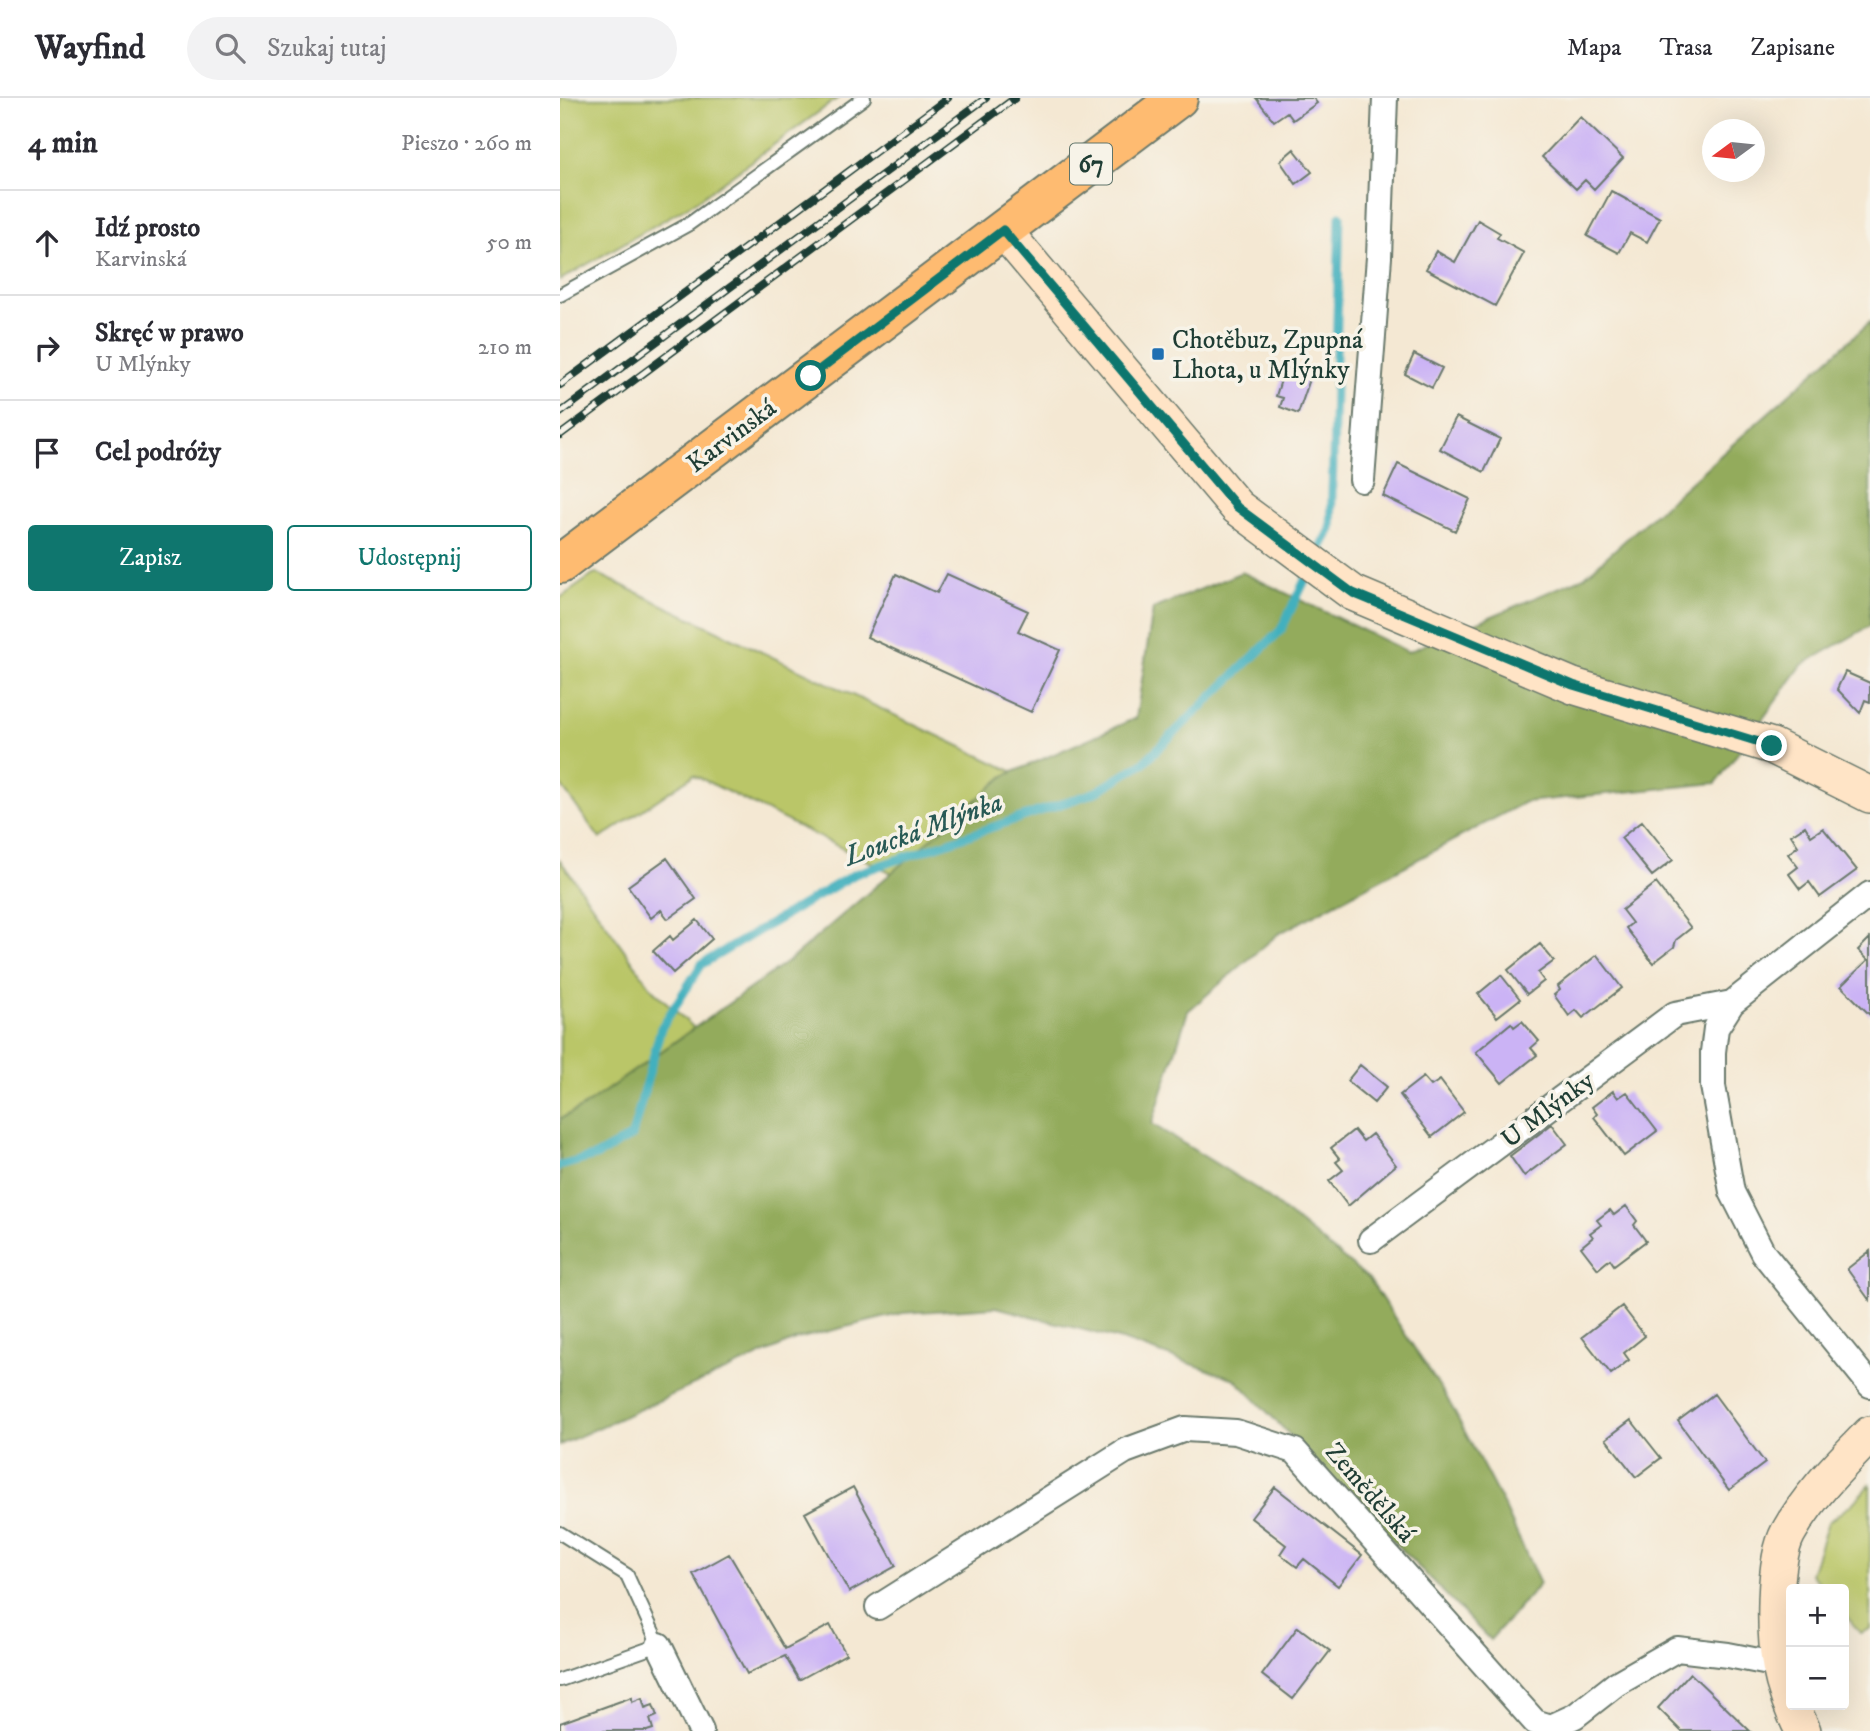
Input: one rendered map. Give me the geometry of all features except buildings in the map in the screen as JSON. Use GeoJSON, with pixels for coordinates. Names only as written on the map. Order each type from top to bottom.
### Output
{"type":"FeatureCollection","features":[{"type":"Feature","properties":{"kind":"main road","name":"67"},"geometry":{"type":"LineString","coordinates":[[1003,230],[1178,98]]}},
{"type":"Feature","properties":{"kind":"main road","name":"Karvinská"},"geometry":{"type":"LineString","coordinates":[[560,564],[1003,230]]}},
{"type":"Feature","properties":{"kind":"street"},"geometry":{"type":"LineString","coordinates":[[1362,480],[1379,257],[1385,98]]}},
{"type":"Feature","properties":{"kind":"street"},"geometry":{"type":"LineString","coordinates":[[1003,230],[1237,507],[1353,593],[1573,685],[1772,746],[1870,795]]}},
{"type":"Feature","properties":{"kind":"street","name":"U Mlýnky"},"geometry":{"type":"LineString","coordinates":[[1870,894],[1732,1003],[1716,1028],[1713,1063],[1713,1086],[1732,1192],[1763,1253],[1870,1385]]}},
{"type":"Feature","properties":{"kind":"street","name":"U Mlýnky"},"geometry":{"type":"LineString","coordinates":[[1371,1240],[1675,1014],[1732,1003]]}},
{"type":"Feature","properties":{"kind":"street","name":"Zemědělská"},"geometry":{"type":"LineString","coordinates":[[878,1608],[1125,1451],[1185,1429],[1236,1432],[1295,1451],[1535,1722],[1551,1727],[1575,1716],[1616,1684],[1677,1649],[1780,1665]]}},
{"type":"Feature","properties":{"kind":"street"},"geometry":{"type":"LineString","coordinates":[[1803,1731],[1793,1710],[1780,1665],[1776,1579],[1787,1535],[1818,1488],[1870,1434]]}},
{"type":"Feature","properties":{"kind":"street"},"geometry":{"type":"LineString","coordinates":[[659,1645],[701,1731]]}},
{"type":"Feature","properties":{"kind":"lane"},"geometry":{"type":"LineString","coordinates":[[560,295],[689,224],[863,98]]}},
{"type":"Feature","properties":{"kind":"lane"},"geometry":{"type":"LineString","coordinates":[[560,1533],[627,1575],[659,1645],[560,1680]]}},
{"type":"Feature","properties":{"kind":"green space"},"geometry":{"type":"Polygon","coordinates":[[[560,98],[838,98],[695,202],[560,280],[560,98]]]}},
{"type":"Feature","properties":{"kind":"green space"},"geometry":{"type":"Polygon","coordinates":[[[1870,322],[1870,626],[1802,665],[1716,783],[1525,802],[1278,934],[1188,1011],[1152,1124],[1257,1189],[1369,1279],[1447,1398],[1504,1506],[1540,1584],[1490,1640],[1235,1379],[1122,1340],[996,1307],[903,1313],[797,1339],[560,1445],[560,1119],[583,1107],[790,960],[1004,776],[1136,718],[1153,609],[1242,572],[1408,652],[1584,577],[1870,322]]]}},
{"type":"Feature","properties":{"kind":"green space"},"geometry":{"type":"Polygon","coordinates":[[[596,573],[1014,772],[892,873],[694,775],[600,839],[560,784],[560,598],[596,573]]]}},
{"type":"Feature","properties":{"kind":"green space"},"geometry":{"type":"Polygon","coordinates":[[[560,860],[653,990],[694,1028],[583,1107],[560,1119],[560,860]]]}},
{"type":"Feature","properties":{"kind":"green space"},"geometry":{"type":"Polygon","coordinates":[[[1870,1484],[1870,1629],[1860,1633],[1849,1619],[1849,1584],[1820,1584],[1811,1574],[1828,1522],[1852,1504],[1870,1484]]]}},
{"type":"Feature","properties":{"kind":"waterway","name":"Loucká Mlýnka"},"geometry":{"type":"LineString","coordinates":[[1318,554],[1331,529],[1340,216]]}},
{"type":"Feature","properties":{"kind":"waterway","name":"Loucká Mlýnka"},"geometry":{"type":"LineString","coordinates":[[560,1166],[596,1156],[632,1136],[661,1028],[702,964],[855,874],[1096,792],[1143,763],[1281,630],[1307,576]]}},
{"type":"Feature","properties":{"kind":"railway"},"geometry":{"type":"LineString","coordinates":[[560,385],[948,98]]}},
{"type":"Feature","properties":{"kind":"railway"},"geometry":{"type":"LineString","coordinates":[[560,413],[986,98]]}},
{"type":"Feature","properties":{"kind":"railway"},"geometry":{"type":"LineString","coordinates":[[560,435],[1015,98]]}},
{"type":"Feature","properties":{"kind":"place","name":"Chotěbuz, Zpupná Lhota, u Mlýnky"},"geometry":{"type":"Point","coordinates":[1158,354]}},
{"type":"Feature","properties":{"kind":"route"},"geometry":{"type":"LineString","coordinates":[[811,376],[1003,230],[1237,507],[1353,593],[1573,685],[1772,746]]}}]}
